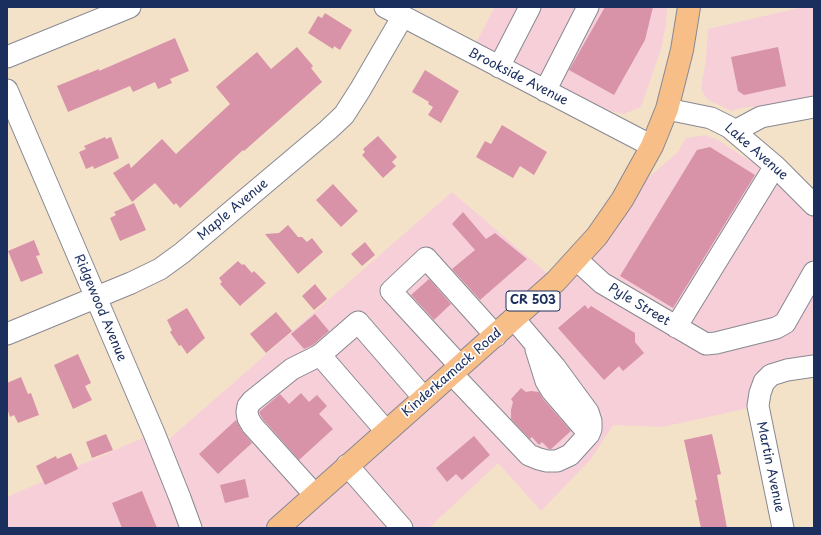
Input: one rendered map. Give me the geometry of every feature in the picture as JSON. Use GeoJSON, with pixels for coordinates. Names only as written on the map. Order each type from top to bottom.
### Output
{"type":"FeatureCollection","features":[{"type":"Feature","properties":{"kind":"main road","name":"Kinderkamack Road"},"geometry":{"type":"LineString","coordinates":[[278,528],[347,465],[496,336],[556,281],[577,260],[597,236],[622,200],[652,146],[667,108],[682,50],[689,7]]}},
{"type":"Feature","properties":{"kind":"street"},"geometry":{"type":"LineString","coordinates":[[7,57],[130,7]]}},
{"type":"Feature","properties":{"kind":"street"},"geometry":{"type":"LineString","coordinates":[[499,67],[530,7]]}},
{"type":"Feature","properties":{"kind":"street"},"geometry":{"type":"LineString","coordinates":[[545,91],[588,7]]}},
{"type":"Feature","properties":{"kind":"street","name":"Brookside Avenue"},"geometry":{"type":"LineString","coordinates":[[394,12],[652,146]]}},
{"type":"Feature","properties":{"kind":"street","name":"Maple Avenue"},"geometry":{"type":"LineString","coordinates":[[7,334],[130,283],[165,265],[200,238],[344,115],[360,90],[394,12]]}},
{"type":"Feature","properties":{"kind":"street","name":"Ridgewood Avenue"},"geometry":{"type":"LineString","coordinates":[[7,90],[154,433],[191,528]]}},
{"type":"Feature","properties":{"kind":"street"},"geometry":{"type":"LineString","coordinates":[[736,131],[760,118],[814,106]]}},
{"type":"Feature","properties":{"kind":"street","name":"Lake Avenue"},"geometry":{"type":"LineString","coordinates":[[667,108],[712,118],[736,131],[814,204]]}},
{"type":"Feature","properties":{"kind":"street"},"geometry":{"type":"LineString","coordinates":[[676,327],[774,166]]}},
{"type":"Feature","properties":{"kind":"street"},"geometry":{"type":"LineString","coordinates":[[496,336],[426,258],[390,290],[456,370],[530,455],[539,459],[552,461],[563,459],[575,450],[592,429],[588,412],[555,367],[514,319]]}},
{"type":"Feature","properties":{"kind":"street","name":"Pyle Street"},"geometry":{"type":"LineString","coordinates":[[577,260],[602,283],[706,344],[716,343],[776,328],[786,323],[814,272]]}},
{"type":"Feature","properties":{"kind":"street"},"geometry":{"type":"LineString","coordinates":[[315,495],[252,425],[248,418],[248,406],[252,401],[292,369],[320,355],[358,322],[424,398]]}},
{"type":"Feature","properties":{"kind":"street"},"geometry":{"type":"LineString","coordinates":[[320,355],[386,431]]}},
{"type":"Feature","properties":{"kind":"street","name":"Martin Avenue"},"geometry":{"type":"LineString","coordinates":[[783,528],[758,406],[760,393],[764,382],[772,375],[787,370],[814,366]]}},
{"type":"Feature","properties":{"kind":"street"},"geometry":{"type":"LineString","coordinates":[[347,465],[402,528]]}},
{"type":"Feature","properties":{"kind":"shaded area"},"geometry":{"type":"Polygon","coordinates":[[[495,7],[667,7],[666,25],[661,49],[641,107],[624,114],[568,103],[471,52],[495,7]]]}},
{"type":"Feature","properties":{"kind":"shaded area"},"geometry":{"type":"Polygon","coordinates":[[[803,7],[814,7],[814,101],[741,108],[731,111],[707,99],[701,89],[706,59],[708,29],[803,7]]]}},
{"type":"Feature","properties":{"kind":"shaded area"},"geometry":{"type":"Polygon","coordinates":[[[706,135],[718,140],[745,158],[775,166],[814,205],[814,366],[787,370],[758,406],[662,427],[613,425],[591,459],[541,511],[498,463],[429,528],[7,528],[7,497],[154,433],[160,447],[452,192],[556,281],[622,200],[678,152],[686,138],[706,135]]]}},
{"type":"Feature","properties":{"kind":"building"},"geometry":{"type":"Polygon","coordinates":[[[605,7],[653,7],[645,40],[614,95],[569,70],[605,7]]]}},
{"type":"Feature","properties":{"kind":"building"},"geometry":{"type":"Polygon","coordinates":[[[325,13],[352,30],[340,50],[334,46],[333,49],[308,33],[318,16],[322,18],[325,13]]]}},
{"type":"Feature","properties":{"kind":"building"},"geometry":{"type":"Polygon","coordinates":[[[175,38],[189,71],[170,79],[172,83],[158,89],[155,82],[133,92],[130,86],[68,112],[57,86],[99,69],[99,71],[175,38]]]}},
{"type":"Feature","properties":{"kind":"building"},"geometry":{"type":"Polygon","coordinates":[[[297,47],[313,66],[311,68],[322,82],[244,151],[243,150],[180,208],[176,203],[174,205],[155,183],[132,202],[113,173],[129,163],[131,168],[162,139],[176,154],[230,104],[216,87],[218,85],[257,52],[271,69],[297,47]]]}},
{"type":"Feature","properties":{"kind":"building"},"geometry":{"type":"Polygon","coordinates":[[[778,47],[786,86],[744,95],[738,91],[731,57],[778,47]]]}},
{"type":"Feature","properties":{"kind":"building"},"geometry":{"type":"Polygon","coordinates":[[[425,70],[459,91],[441,123],[428,115],[433,107],[428,104],[429,102],[412,92],[425,70]]]}},
{"type":"Feature","properties":{"kind":"building"},"geometry":{"type":"Polygon","coordinates":[[[502,125],[547,152],[534,175],[520,166],[513,178],[476,157],[485,141],[491,144],[502,125]]]}},
{"type":"Feature","properties":{"kind":"building"},"geometry":{"type":"Polygon","coordinates":[[[378,136],[397,157],[392,162],[396,166],[383,178],[362,155],[365,152],[363,149],[378,136]]]}},
{"type":"Feature","properties":{"kind":"building"},"geometry":{"type":"Polygon","coordinates":[[[105,137],[106,139],[111,137],[119,158],[94,169],[93,166],[86,169],[79,152],[86,149],[84,146],[105,137]]]}},
{"type":"Feature","properties":{"kind":"building"},"geometry":{"type":"Polygon","coordinates":[[[710,147],[755,175],[673,308],[620,276],[697,150],[710,147]]]}},
{"type":"Feature","properties":{"kind":"building"},"geometry":{"type":"Polygon","coordinates":[[[333,184],[358,211],[341,227],[316,200],[333,184]]]}},
{"type":"Feature","properties":{"kind":"building"},"geometry":{"type":"Polygon","coordinates":[[[134,203],[146,230],[120,241],[110,218],[116,215],[114,212],[134,203]]]}},
{"type":"Feature","properties":{"kind":"building"},"geometry":{"type":"Polygon","coordinates":[[[463,212],[486,239],[495,233],[527,259],[480,300],[452,269],[475,250],[452,224],[463,212]]]}},
{"type":"Feature","properties":{"kind":"building"},"geometry":{"type":"Polygon","coordinates":[[[288,225],[298,237],[302,237],[307,242],[312,238],[323,252],[298,274],[265,234],[279,233],[288,225]]]}},
{"type":"Feature","properties":{"kind":"building"},"geometry":{"type":"Polygon","coordinates":[[[34,240],[40,255],[36,256],[43,273],[21,282],[8,251],[34,240]]]}},
{"type":"Feature","properties":{"kind":"building"},"geometry":{"type":"Polygon","coordinates":[[[365,242],[375,255],[362,266],[351,254],[365,242]]]}},
{"type":"Feature","properties":{"kind":"building"},"geometry":{"type":"Polygon","coordinates":[[[238,261],[242,265],[244,264],[252,273],[254,271],[266,283],[240,306],[220,284],[222,282],[219,278],[238,261]]]}},
{"type":"Feature","properties":{"kind":"building"},"geometry":{"type":"Polygon","coordinates":[[[429,279],[451,304],[434,320],[411,295],[429,279]]]}},
{"type":"Feature","properties":{"kind":"building"},"geometry":{"type":"Polygon","coordinates":[[[315,284],[327,299],[314,310],[302,296],[315,284]]]}},
{"type":"Feature","properties":{"kind":"building"},"geometry":{"type":"Polygon","coordinates":[[[585,305],[588,309],[591,306],[635,333],[635,342],[644,353],[623,371],[619,366],[604,380],[558,328],[585,305]]]}},
{"type":"Feature","properties":{"kind":"building"},"geometry":{"type":"Polygon","coordinates":[[[187,308],[205,338],[187,354],[181,345],[179,346],[170,332],[172,330],[167,320],[187,308]]]}},
{"type":"Feature","properties":{"kind":"building"},"geometry":{"type":"Polygon","coordinates":[[[276,312],[292,331],[266,353],[250,334],[276,312]]]}},
{"type":"Feature","properties":{"kind":"building"},"geometry":{"type":"Polygon","coordinates":[[[315,314],[329,331],[313,345],[304,349],[291,334],[315,314]]]}},
{"type":"Feature","properties":{"kind":"building"},"geometry":{"type":"Polygon","coordinates":[[[78,354],[91,383],[85,386],[92,400],[73,409],[54,365],[78,354]]]}},
{"type":"Feature","properties":{"kind":"building"},"geometry":{"type":"Polygon","coordinates":[[[21,377],[28,394],[31,393],[39,415],[18,423],[14,415],[10,417],[7,408],[7,383],[21,377]]]}},
{"type":"Feature","properties":{"kind":"building"},"geometry":{"type":"Polygon","coordinates":[[[521,388],[526,392],[539,392],[543,399],[571,431],[551,449],[549,449],[542,442],[539,445],[532,437],[530,439],[511,419],[513,402],[511,399],[521,388]]]}},
{"type":"Feature","properties":{"kind":"building"},"geometry":{"type":"Polygon","coordinates":[[[301,393],[309,402],[317,395],[327,406],[319,414],[333,429],[299,460],[262,418],[259,412],[280,394],[289,404],[301,393]]]}},
{"type":"Feature","properties":{"kind":"building"},"geometry":{"type":"Polygon","coordinates":[[[236,420],[242,431],[252,443],[218,474],[199,454],[236,420]]]}},
{"type":"Feature","properties":{"kind":"building"},"geometry":{"type":"Polygon","coordinates":[[[106,434],[113,450],[92,458],[86,442],[106,434]]]}},
{"type":"Feature","properties":{"kind":"building"},"geometry":{"type":"Polygon","coordinates":[[[712,434],[721,474],[717,475],[727,528],[701,528],[695,500],[697,500],[684,440],[712,434]]]}},
{"type":"Feature","properties":{"kind":"building"},"geometry":{"type":"Polygon","coordinates":[[[474,436],[490,455],[462,480],[456,474],[447,482],[436,468],[474,436]]]}},
{"type":"Feature","properties":{"kind":"building"},"geometry":{"type":"Polygon","coordinates":[[[71,453],[78,469],[45,485],[36,466],[56,456],[57,459],[71,453]]]}},
{"type":"Feature","properties":{"kind":"building"},"geometry":{"type":"Polygon","coordinates":[[[245,479],[249,497],[225,503],[220,485],[245,479]]]}},
{"type":"Feature","properties":{"kind":"building"},"geometry":{"type":"Polygon","coordinates":[[[142,491],[157,528],[122,528],[112,503],[142,491]]]}}]}
